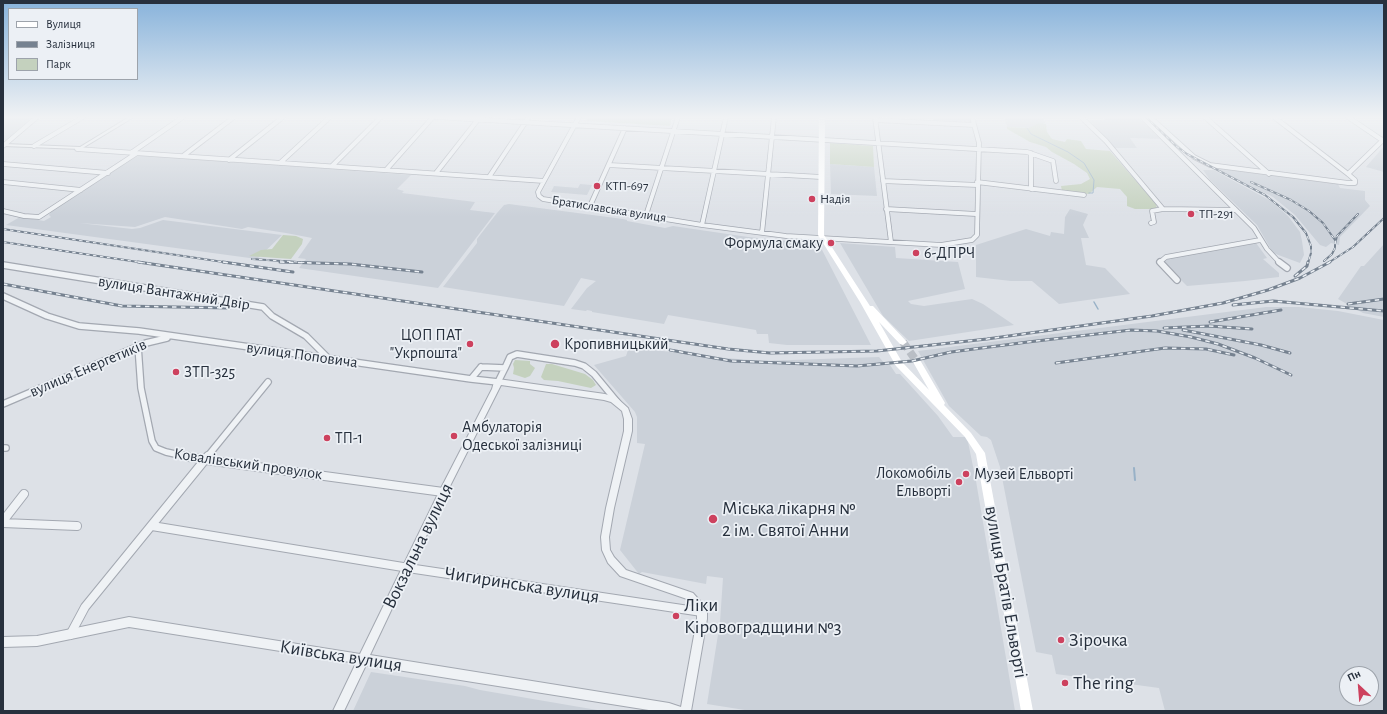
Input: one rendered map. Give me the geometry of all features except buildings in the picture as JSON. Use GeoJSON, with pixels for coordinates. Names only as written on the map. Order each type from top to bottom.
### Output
{"type":"FeatureCollection","features":[{"type":"Feature","properties":{"kind":"main road"},"geometry":{"type":"LineString","coordinates":[[822,150],[821,232],[823,238]]}},
{"type":"Feature","properties":{"kind":"main road","name":"вулиця Братів Ельворті"},"geometry":{"type":"LineString","coordinates":[[823,238],[864,302],[898,364],[973,441],[980,453],[1027,711]]}},
{"type":"Feature","properties":{"kind":"main road","name":"вулиця Братів Ельворті"},"geometry":{"type":"LineString","coordinates":[[864,302],[903,342]]}},
{"type":"Feature","properties":{"kind":"main road","name":"вулиця Братів Ельворті"},"geometry":{"type":"LineString","coordinates":[[917,362],[948,414]]}},
{"type":"Feature","properties":{"kind":"street","name":"Братиславська вулиця"},"geometry":{"type":"LineString","coordinates":[[95,150],[544,181],[538,192],[541,198],[762,233],[823,238],[941,245],[972,240],[977,235],[976,214]]}},
{"type":"Feature","properties":{"kind":"street"},"geometry":{"type":"LineString","coordinates":[[131,153],[135,150]]}},
{"type":"Feature","properties":{"kind":"street"},"geometry":{"type":"LineString","coordinates":[[183,156],[190,150]]}},
{"type":"Feature","properties":{"kind":"street"},"geometry":{"type":"LineString","coordinates":[[229,160],[241,150]]}},
{"type":"Feature","properties":{"kind":"street"},"geometry":{"type":"LineString","coordinates":[[280,163],[294,150]]}},
{"type":"Feature","properties":{"kind":"street"},"geometry":{"type":"LineString","coordinates":[[332,166],[348,150]]}},
{"type":"Feature","properties":{"kind":"street"},"geometry":{"type":"LineString","coordinates":[[386,170],[404,150]]}},
{"type":"Feature","properties":{"kind":"street"},"geometry":{"type":"LineString","coordinates":[[436,173],[454,150]]}},
{"type":"Feature","properties":{"kind":"street"},"geometry":{"type":"LineString","coordinates":[[489,177],[507,150]]}},
{"type":"Feature","properties":{"kind":"street"},"geometry":{"type":"LineString","coordinates":[[544,181],[561,150]]}},
{"type":"Feature","properties":{"kind":"street"},"geometry":{"type":"LineString","coordinates":[[590,206],[615,150]]}},
{"type":"Feature","properties":{"kind":"street"},"geometry":{"type":"LineString","coordinates":[[646,215],[667,150]]}},
{"type":"Feature","properties":{"kind":"street"},"geometry":{"type":"LineString","coordinates":[[702,224],[719,150]]}},
{"type":"Feature","properties":{"kind":"street"},"geometry":{"type":"LineString","coordinates":[[762,233],[771,150]]}},
{"type":"Feature","properties":{"kind":"street"},"geometry":{"type":"LineString","coordinates":[[878,150],[891,242]]}},
{"type":"Feature","properties":{"kind":"street"},"geometry":{"type":"LineString","coordinates":[[886,209],[976,214],[978,150]]}},
{"type":"Feature","properties":{"kind":"street"},"geometry":{"type":"LineString","coordinates":[[1003,150],[1031,153],[1053,161],[1056,181]]}},
{"type":"Feature","properties":{"kind":"street"},"geometry":{"type":"LineString","coordinates":[[1114,150],[1163,209]]}},
{"type":"Feature","properties":{"kind":"street"},"geometry":{"type":"LineString","coordinates":[[1176,150],[1254,228],[1260,240],[1276,260],[1287,268]]}},
{"type":"Feature","properties":{"kind":"street"},"geometry":{"type":"LineString","coordinates":[[1187,150],[1194,157],[1214,167],[1355,183],[1355,180],[1317,150]]}},
{"type":"Feature","properties":{"kind":"street"},"geometry":{"type":"LineString","coordinates":[[1242,150],[1269,174]]}},
{"type":"Feature","properties":{"kind":"street"},"geometry":{"type":"LineString","coordinates":[[1348,174],[1372,150]]}},
{"type":"Feature","properties":{"kind":"street"},"geometry":{"type":"LineString","coordinates":[[3,211],[24,216],[39,217],[138,153]]}},
{"type":"Feature","properties":{"kind":"street"},"geometry":{"type":"LineString","coordinates":[[1031,153],[1031,189]]}},
{"type":"Feature","properties":{"kind":"street"},"geometry":{"type":"LineString","coordinates":[[3,164],[108,173]]}},
{"type":"Feature","properties":{"kind":"street"},"geometry":{"type":"LineString","coordinates":[[609,164],[821,177]]}},
{"type":"Feature","properties":{"kind":"street"},"geometry":{"type":"LineString","coordinates":[[883,181],[977,184],[1084,195]]}},
{"type":"Feature","properties":{"kind":"street"},"geometry":{"type":"LineString","coordinates":[[3,182],[82,190]]}},
{"type":"Feature","properties":{"kind":"street"},"geometry":{"type":"LineString","coordinates":[[1151,223],[1154,222],[1152,211],[1163,209],[1236,210]]}},
{"type":"Feature","properties":{"kind":"street"},"geometry":{"type":"LineString","coordinates":[[1177,280],[1160,262],[1166,257],[1260,240]]}},
{"type":"Feature","properties":{"kind":"street","name":"вулиця Вантажний Двір"},"geometry":{"type":"LineString","coordinates":[[3,265],[263,307],[272,316],[306,336],[328,358]]}},
{"type":"Feature","properties":{"kind":"street","name":"вулиця Поповича"},"geometry":{"type":"LineString","coordinates":[[3,296],[47,316],[79,326],[139,331],[605,397],[611,398],[618,403]]}},
{"type":"Feature","properties":{"kind":"street","name":"вулиця Енергетиків"},"geometry":{"type":"LineString","coordinates":[[3,404],[138,346],[154,340],[173,337]]}},
{"type":"Feature","properties":{"kind":"street","name":"Ковалівський провулок"},"geometry":{"type":"LineString","coordinates":[[138,346],[141,388],[152,441],[156,448],[166,452],[206,460],[443,492]]}},
{"type":"Feature","properties":{"kind":"street"},"geometry":{"type":"LineString","coordinates":[[498,382],[510,357],[517,354],[575,363],[584,366],[594,374],[627,414],[629,427],[610,508],[605,536],[606,550],[616,567],[623,573],[690,596],[702,612],[686,711]]}},
{"type":"Feature","properties":{"kind":"street"},"geometry":{"type":"LineString","coordinates":[[471,379],[480,367],[505,368]]}},
{"type":"Feature","properties":{"kind":"street"},"geometry":{"type":"LineString","coordinates":[[70,635],[85,607],[268,382]]}},
{"type":"Feature","properties":{"kind":"street","name":"Вокзальна вулиця"},"geometry":{"type":"LineString","coordinates":[[338,711],[443,492],[496,389],[498,382]]}},
{"type":"Feature","properties":{"kind":"street"},"geometry":{"type":"LineString","coordinates":[[3,522],[24,494]]}},
{"type":"Feature","properties":{"kind":"street"},"geometry":{"type":"LineString","coordinates":[[3,522],[77,526]]}},
{"type":"Feature","properties":{"kind":"street","name":"Чигиринська вулиця"},"geometry":{"type":"LineString","coordinates":[[152,526],[702,612]]}},
{"type":"Feature","properties":{"kind":"street","name":"Київська вулиця"},"geometry":{"type":"LineString","coordinates":[[3,642],[37,641],[129,622],[669,708],[679,711]]}},
{"type":"Feature","properties":{"kind":"shaded area"},"geometry":{"type":"Polygon","coordinates":[[[1380,150],[1384,150],[1384,172],[1366,167],[1380,150]]]}},
{"type":"Feature","properties":{"kind":"shaded area"},"geometry":{"type":"Polygon","coordinates":[[[139,155],[411,175],[397,189],[404,191],[402,193],[475,202],[470,210],[495,213],[438,288],[299,268],[306,259],[298,258],[312,238],[248,227],[242,229],[165,217],[135,227],[79,223],[132,229],[140,228],[163,220],[282,235],[257,259],[6,225],[20,217],[44,221],[51,217],[49,215],[52,210],[139,155]]]}},
{"type":"Feature","properties":{"kind":"shaded area"},"geometry":{"type":"Polygon","coordinates":[[[830,164],[874,167],[877,196],[831,194],[830,164]]]}},
{"type":"Feature","properties":{"kind":"shaded area"},"geometry":{"type":"Polygon","coordinates":[[[1221,169],[1338,184],[1340,188],[1365,191],[1365,200],[1370,206],[1340,237],[1339,245],[1331,243],[1326,247],[1320,245],[1295,215],[1273,197],[1218,170],[1221,169]]]}},
{"type":"Feature","properties":{"kind":"shaded area"},"geometry":{"type":"Polygon","coordinates":[[[1203,170],[1214,170],[1271,201],[1288,216],[1300,232],[1304,255],[1300,263],[1273,253],[1257,225],[1210,180],[1203,170]]]}},
{"type":"Feature","properties":{"kind":"shaded area"},"geometry":{"type":"Polygon","coordinates":[[[580,184],[592,185],[587,195],[551,192],[554,186],[578,188],[580,184]]]}},
{"type":"Feature","properties":{"kind":"shaded area"},"geometry":{"type":"Polygon","coordinates":[[[509,204],[623,219],[665,228],[673,226],[748,237],[819,244],[871,345],[787,345],[769,343],[768,334],[757,334],[756,330],[668,315],[664,324],[587,310],[571,309],[587,288],[596,281],[581,278],[564,306],[443,287],[477,243],[477,239],[497,213],[504,205],[509,204]]]}},
{"type":"Feature","properties":{"kind":"shaded area"},"geometry":{"type":"Polygon","coordinates":[[[1070,209],[1088,214],[1083,225],[1089,238],[1081,238],[1086,265],[1105,268],[1130,294],[1059,304],[1032,281],[1011,281],[976,277],[976,245],[1026,229],[1050,236],[1051,232],[1064,234],[1065,217],[1070,209]]]}},
{"type":"Feature","properties":{"kind":"shaded area"},"geometry":{"type":"Polygon","coordinates":[[[840,243],[895,247],[896,258],[958,262],[965,289],[908,301],[911,304],[924,306],[972,299],[983,304],[1014,325],[909,341],[883,316],[840,243]]]}},
{"type":"Feature","properties":{"kind":"shaded area"},"geometry":{"type":"Polygon","coordinates":[[[1256,243],[1267,258],[1263,259],[1279,273],[1279,277],[1187,286],[1163,262],[1170,258],[1256,243]]]}},
{"type":"Feature","properties":{"kind":"shaded area"},"geometry":{"type":"Polygon","coordinates":[[[1384,244],[1384,317],[1363,313],[1338,299],[1361,266],[1364,266],[1384,244]]]}},
{"type":"Feature","properties":{"kind":"shaded area"},"geometry":{"type":"Polygon","coordinates":[[[1266,307],[1299,307],[1338,311],[1384,320],[1384,711],[1165,711],[1159,688],[1056,674],[1052,655],[1036,652],[1000,467],[991,440],[987,437],[981,436],[949,406],[918,351],[1266,307]]]}},
{"type":"Feature","properties":{"kind":"shaded area"},"geometry":{"type":"Polygon","coordinates":[[[629,347],[713,357],[763,361],[879,357],[886,365],[890,365],[896,374],[900,374],[938,416],[953,437],[965,437],[968,442],[1015,711],[751,711],[707,704],[720,622],[723,578],[707,576],[706,584],[642,572],[639,574],[620,550],[645,444],[637,443],[637,417],[635,412],[594,365],[626,356],[629,347]]]}},
{"type":"Feature","properties":{"kind":"shaded area"},"geometry":{"type":"Polygon","coordinates":[[[371,672],[465,686],[480,690],[603,711],[353,711],[371,672]]]}},
{"type":"Feature","properties":{"kind":"green space"},"geometry":{"type":"Polygon","coordinates":[[[830,150],[873,150],[874,167],[830,164],[830,150]]]}},
{"type":"Feature","properties":{"kind":"green space"},"geometry":{"type":"Polygon","coordinates":[[[1050,150],[1110,151],[1156,204],[1157,209],[1135,209],[1127,206],[1127,197],[1120,189],[1097,187],[1089,194],[1062,191],[1061,186],[1081,184],[1090,179],[1087,173],[1050,150]]]}},
{"type":"Feature","properties":{"kind":"green space"},"geometry":{"type":"Polygon","coordinates":[[[283,235],[296,236],[303,239],[302,244],[291,259],[249,256],[261,250],[272,249],[283,235]]]}},
{"type":"Feature","properties":{"kind":"green space"},"geometry":{"type":"Polygon","coordinates":[[[515,360],[530,361],[530,364],[535,368],[530,376],[525,378],[513,374],[513,364],[515,360]]]}},
{"type":"Feature","properties":{"kind":"green space"},"geometry":{"type":"Polygon","coordinates":[[[546,364],[552,364],[585,374],[593,380],[596,385],[591,388],[558,381],[544,380],[541,377],[546,364]]]}},
{"type":"Feature","properties":{"kind":"waterway"},"geometry":{"type":"LineString","coordinates":[[1065,150],[1084,163],[1094,180],[1093,193],[1089,193]]}},
{"type":"Feature","properties":{"kind":"waterway"},"geometry":{"type":"LineString","coordinates":[[1094,302],[1098,309]]}},
{"type":"Feature","properties":{"kind":"waterway"},"geometry":{"type":"LineString","coordinates":[[1134,468],[1135,480]]}},
{"type":"Feature","properties":{"kind":"tunnel"},"geometry":{"type":"LineString","coordinates":[[903,342],[917,362]]}},
{"type":"Feature","properties":{"kind":"railway"},"geometry":{"type":"LineString","coordinates":[[1182,150],[1265,195],[1293,217],[1306,233],[1311,246],[1311,253],[1308,263]]}},
{"type":"Feature","properties":{"kind":"railway"},"geometry":{"type":"LineString","coordinates":[[1251,182],[1291,200],[1309,211],[1323,223],[1335,240],[1335,244]]}},
{"type":"Feature","properties":{"kind":"railway"},"geometry":{"type":"LineString","coordinates":[[1335,244],[1337,236],[1358,214]]}},
{"type":"Feature","properties":{"kind":"railway"},"geometry":{"type":"LineString","coordinates":[[1328,263],[1353,247],[1384,218]]}},
{"type":"Feature","properties":{"kind":"railway"},"geometry":{"type":"LineString","coordinates":[[3,229],[230,263]]}},
{"type":"Feature","properties":{"kind":"railway"},"geometry":{"type":"LineString","coordinates":[[3,242],[145,263]]}},
{"type":"Feature","properties":{"kind":"railway"},"geometry":{"type":"LineString","coordinates":[[1324,261],[1332,254],[1335,244]]}},
{"type":"Feature","properties":{"kind":"railway"},"geometry":{"type":"LineString","coordinates":[[252,259],[310,263]]}},
{"type":"Feature","properties":{"kind":"railway"},"geometry":{"type":"LineString","coordinates":[[138,262],[728,349],[770,353],[877,351],[987,339],[1152,316],[1223,303],[1268,290],[1300,278],[1330,262]]}},
{"type":"Feature","properties":{"kind":"railway"},"geometry":{"type":"LineString","coordinates":[[223,262],[230,263]]}},
{"type":"Feature","properties":{"kind":"railway"},"geometry":{"type":"LineString","coordinates":[[280,262],[310,263]]}},
{"type":"Feature","properties":{"kind":"railway"},"geometry":{"type":"LineString","coordinates":[[1295,276],[1307,266],[1308,262]]}},
{"type":"Feature","properties":{"kind":"railway"},"geometry":{"type":"LineString","coordinates":[[230,263],[293,272]]}},
{"type":"Feature","properties":{"kind":"railway"},"geometry":{"type":"LineString","coordinates":[[310,263],[350,264],[422,272]]}},
{"type":"Feature","properties":{"kind":"railway"},"geometry":{"type":"LineString","coordinates":[[3,284],[122,306],[230,308]]}},
{"type":"Feature","properties":{"kind":"railway"},"geometry":{"type":"LineString","coordinates":[[1348,304],[1384,299]]}},
{"type":"Feature","properties":{"kind":"railway"},"geometry":{"type":"LineString","coordinates":[[1233,305],[1273,301],[1384,311]]}},
{"type":"Feature","properties":{"kind":"railway"},"geometry":{"type":"LineString","coordinates":[[1210,322],[1281,310]]}},
{"type":"Feature","properties":{"kind":"railway"},"geometry":{"type":"LineString","coordinates":[[1164,328],[1209,326],[1252,329]]}},
{"type":"Feature","properties":{"kind":"railway"},"geometry":{"type":"LineString","coordinates":[[670,350],[731,361],[857,366],[912,361],[951,352],[1028,342],[1131,330],[1157,331],[1191,337],[1218,344],[1255,358],[1291,375]]}},
{"type":"Feature","properties":{"kind":"railway"},"geometry":{"type":"LineString","coordinates":[[1183,330],[1261,345],[1290,353]]}},
{"type":"Feature","properties":{"kind":"railway"},"geometry":{"type":"LineString","coordinates":[[1056,363],[1165,348],[1206,349],[1234,355]]}},
{"type":"Feature","properties":{"kind":"place","name":"КТП-697"},"geometry":{"type":"Point","coordinates":[597,186]}},
{"type":"Feature","properties":{"kind":"place","name":"Надія"},"geometry":{"type":"Point","coordinates":[812,199]}},
{"type":"Feature","properties":{"kind":"place","name":"ТП-291"},"geometry":{"type":"Point","coordinates":[1191,214]}},
{"type":"Feature","properties":{"kind":"place","name":"Формула смаку"},"geometry":{"type":"Point","coordinates":[831,243]}},
{"type":"Feature","properties":{"kind":"place","name":"6-ДПРЧ"},"geometry":{"type":"Point","coordinates":[916,253]}},
{"type":"Feature","properties":{"kind":"place","name":"ЦОП ПАТ \"Укрпошта\""},"geometry":{"type":"Point","coordinates":[470,344]}},
{"type":"Feature","properties":{"kind":"place","name":"Кропивницький"},"geometry":{"type":"Point","coordinates":[555,344]}},
{"type":"Feature","properties":{"kind":"place","name":"ЗТП-325"},"geometry":{"type":"Point","coordinates":[176,372]}},
{"type":"Feature","properties":{"kind":"place","name":"Амбулаторія Одеської залізниці"},"geometry":{"type":"Point","coordinates":[454,436]}},
{"type":"Feature","properties":{"kind":"place","name":"ТП-1"},"geometry":{"type":"Point","coordinates":[327,438]}},
{"type":"Feature","properties":{"kind":"place","name":"Музей Ельворті"},"geometry":{"type":"Point","coordinates":[966,474]}},
{"type":"Feature","properties":{"kind":"place","name":"Локомобіль Ельворті"},"geometry":{"type":"Point","coordinates":[959,482]}},
{"type":"Feature","properties":{"kind":"place","name":"Міська лікарня № 2 ім. Святої Анни"},"geometry":{"type":"Point","coordinates":[713,519]}},
{"type":"Feature","properties":{"kind":"place","name":"Ліки Кіровоградщини №3"},"geometry":{"type":"Point","coordinates":[676,616]}},
{"type":"Feature","properties":{"kind":"place","name":"Зірочка"},"geometry":{"type":"Point","coordinates":[1061,640]}},
{"type":"Feature","properties":{"kind":"place","name":"The ring"},"geometry":{"type":"Point","coordinates":[1065,683]}}]}
